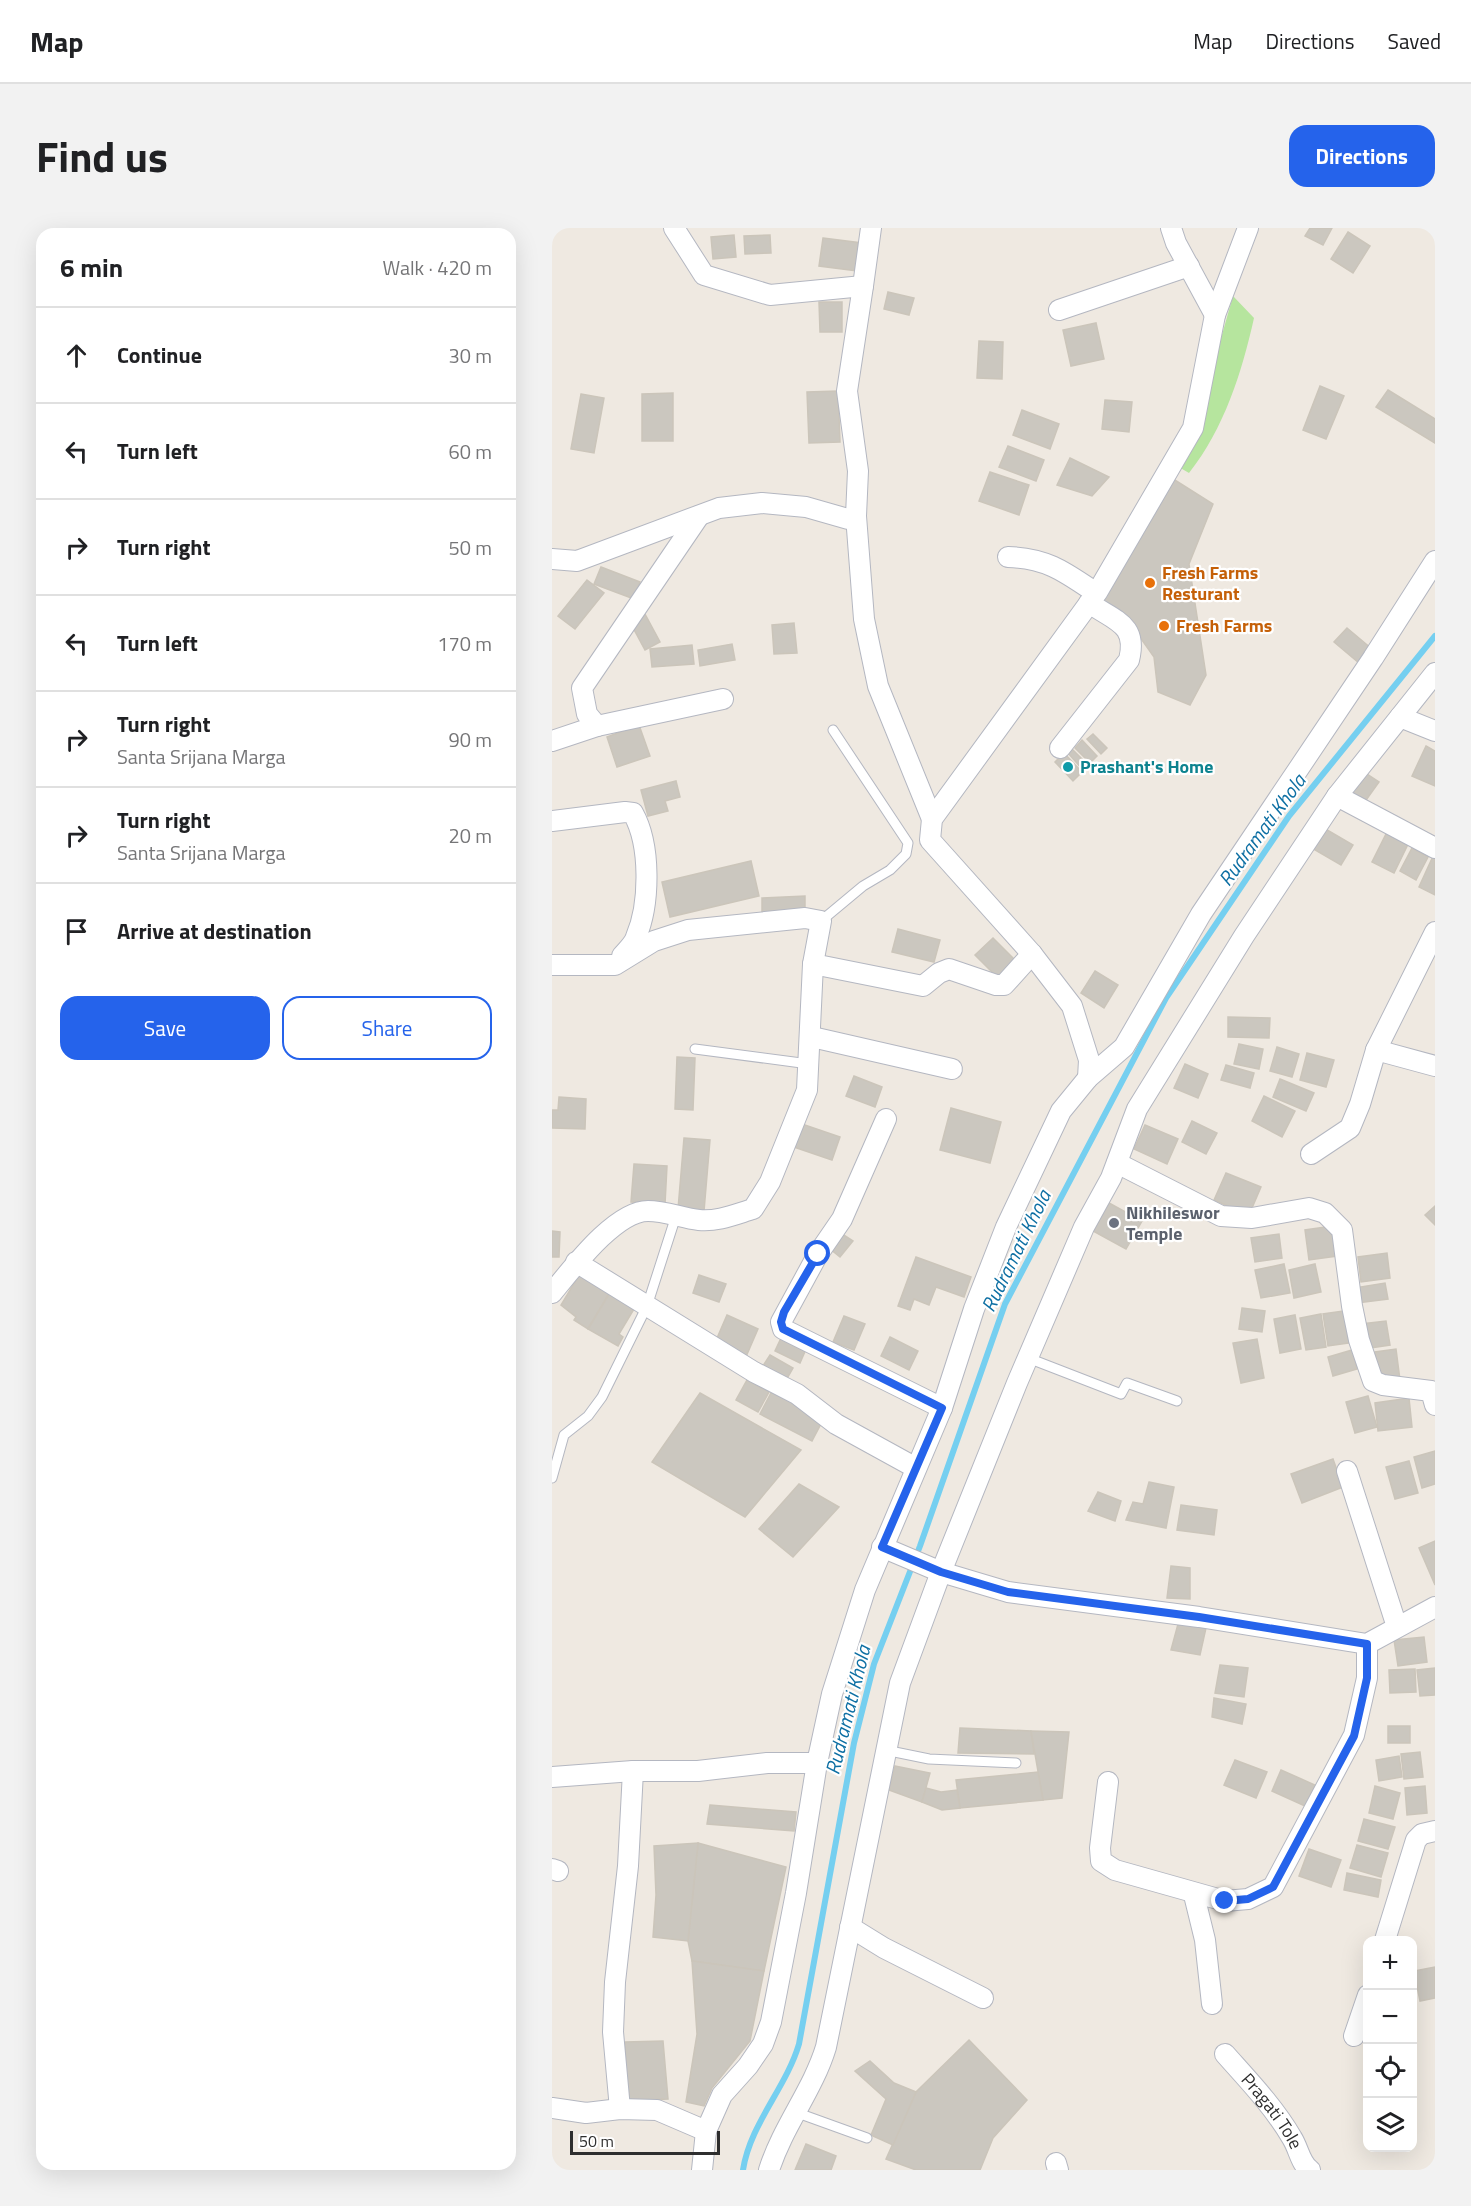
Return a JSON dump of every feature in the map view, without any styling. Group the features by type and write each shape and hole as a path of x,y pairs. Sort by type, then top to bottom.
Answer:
{"street":[{"path":"674,228 704,275 770,295 863,286"},
{"path":"871,228 848,391 858,471 856,516 864,619 878,686 932,819 930,840 1032,954 1072,1006 1089,1060 1088,1078"},
{"path":"1171,228 1215,315"},
{"path":"932,819 1092,598 1192,428 1215,315 1248,228"},
{"path":"1059,309 1189,266"},
{"path":"552,560 577,561 719,508 762,503 806,507 848,519 856,516"},
{"path":"597,726 587,714 582,688 699,516"},
{"path":"1008,556 1027,557 1052,564 1129,630 1133,643 1129,660 1060,748"},
{"path":"702,2170 706,2132 722,2095 748,2066 763,2044 771,2022 796,1893 817,1763 832,1694 890,1551 916,1468 942,1408 974,1309 1006,1227 1061,1111 1088,1078 1124,1047 1201,914 1373,658 1435,561"},
{"path":"770,2170 795,2112 819,2069 826,2047 900,1683 935,1570 1084,1227 1112,1178 1137,1109 1238,946 1337,796 1435,673"},
{"path":"552,741 597,726 723,699"},
{"path":"1400,717 1435,731"},
{"path":"1337,796 1435,848"},
{"path":"552,822 625,812 633,813 638,823 646,866 646,905 636,939 615,965"},
{"path":"552,965 615,965 654,941 688,930 805,918 821,921 813,964 812,1037 807,1090 770,1182 753,1209 726,1217 702,1220 649,1211 633,1214 621,1221 576,1262 552,1293"},
{"path":"1311,1154 1350,1128 1360,1104 1376,1050 1435,932"},
{"path":"813,964 923,986 939,973 949,969 1005,985 1032,954"},
{"path":"812,1037 952,1069"},
{"path":"1376,1050 1435,1066"},
{"path":"886,1119 842,1219 818,1254 781,1322 783,1329 942,1408"},
{"path":"1117,1163 1221,1216 1252,1218 1309,1208 1325,1213 1342,1230 1352,1306 1359,1340 1373,1381 1383,1385 1431,1391 1435,1405"},
{"path":"576,1262 754,1372 797,1394 836,1424 916,1468"},
{"path":"1347,1471 1397,1627"},
{"path":"890,1551 935,1570 1008,1592 1199,1617 1367,1644 1435,1607"},
{"path":"1108,1782 1100,1848 1101,1861 1114,1870 1194,1895 1225,1901 1248,1899 1273,1887 1354,1736 1367,1678 1367,1644"},
{"path":"552,1777 633,1771 698,1771 767,1763 817,1763"},
{"path":"620,2109 613,2032 615,1982 628,1866 633,1771"},
{"path":"1387,1936 1416,1840 1422,1834 1435,1831"},
{"path":"1194,1895 1205,1940 1212,2004"},
{"path":"850,1927 884,1948 984,1998"},
{"path":"1354,2037 1363,2010"},
{"name":"Pragati Tole","path":"1225,2054 1277,2114 1298,2149 1303,2165 1310,2170"},
{"path":"552,2108 586,2113 620,2109 657,2110 706,2132"}],"lane":[{"path":"821,921 863,886 890,870 906,855 908,843 833,730"},
{"path":"695,1049 810,1064"},
{"path":"552,1478 564,1435 588,1416 602,1397 646,1306 676,1216"},
{"path":"1028,1358 1121,1394 1127,1383 1177,1401"},
{"path":"885,1750 929,1759 1016,1763"},
{"path":"795,2112 867,2138"}],"green space":[{"path":"1233,296 1254,318 1237,379 1222,419 1189,473 1177,466 1195,445 1206,391"}],"building":[{"path":"1310,228 1332,228 1323,245 1305,236"},
{"path":"1348,232 1370,246 1353,273 1331,259"},
{"path":"734,235 736,257 713,259 711,237"},
{"path":"770,235 771,253 745,254 744,236"},
{"path":"823,238 862,243 857,271 819,266"},
{"path":"888,292 914,298 909,315 884,309"},
{"path":"819,302 842,302 842,332 820,332"},
{"path":"1096,323 1104,359 1071,366 1063,330"},
{"path":"979,341 1003,342 1002,379 977,378"},
{"path":"1320,386 1344,396 1326,439 1303,430"},
{"path":"1388,390 1435,419 1435,443 1376,407"},
{"path":"838,391 840,442 809,443 807,392"},
{"path":"673,393 673,441 642,441 642,394"},
{"path":"581,394 604,398 594,453 571,449"},
{"path":"1105,400 1132,402 1129,432 1102,429"},
{"path":"1022,410 1059,424 1050,449 1013,435"},
{"path":"1008,446 1044,460 1036,481 999,467"},
{"path":"1070,458 1109,477 1092,496 1057,485"},
{"path":"990,472 1029,485 1019,515 979,501"},
{"name":"Fresh Farms Resturant","path":"1170,477 1213,504 1189,564 1206,675 1190,705 1158,692 1154,657 1135,630 1096,602"},
{"path":"601,567 640,582 634,599 594,584"},
{"path":"587,580 604,593 575,629 558,616"},
{"path":"645,614 660,642 645,650 630,622"},
{"path":"794,623 797,653 774,654 772,625"},
{"path":"1347,628 1372,649 1359,663 1334,642"},
{"path":"732,644 735,660 700,666 698,650"},
{"path":"692,645 694,664 652,667 650,649"},
{"path":"639,725 650,756 617,767 607,737"},
{"path":"1093,734 1107,748 1101,754 1087,739"},
{"path":"1082,740 1097,756 1090,763 1075,748"},
{"path":"1426,746 1435,751 1435,786 1412,776"},
{"path":"1072,749 1089,766 1083,770 1068,753"},
{"name":"Prashant's Home","path":"1064,753 1082,772 1073,781 1055,762"},
{"path":"1361,770 1379,782 1364,803 1346,790"},
{"path":"676,781 680,797 665,801 668,811 648,816 641,790"},
{"path":"1322,827 1353,845 1341,865 1310,847"},
{"path":"1388,830 1410,840 1394,873 1372,862"},
{"path":"1412,848 1428,857 1416,880 1400,871"},
{"path":"1435,855 1435,895 1419,887"},
{"path":"751,861 759,896 670,917 662,882"},
{"path":"805,896 805,911 762,913 762,898"},
{"path":"898,929 940,940 934,962 892,952"},
{"path":"993,938 1018,963 1000,980 975,955"},
{"path":"1095,971 1118,985 1104,1008 1081,993"},
{"path":"1228,1017 1270,1018 1269,1038 1228,1037"},
{"path":"1239,1044 1263,1049 1259,1069 1234,1064"},
{"path":"1277,1047 1299,1054 1292,1077 1270,1071"},
{"path":"1307,1053 1334,1060 1326,1087 1300,1080"},
{"path":"677,1057 695,1058 693,1110 675,1109"},
{"path":"1185,1064 1208,1074 1198,1098 1174,1088"},
{"path":"1226,1065 1254,1073 1250,1088 1221,1080"},
{"path":"854,1076 882,1087 875,1107 846,1096"},
{"path":"1280,1079 1314,1093 1306,1111 1273,1097"},
{"path":"1264,1096 1295,1111 1282,1137 1252,1121"},
{"path":"559,1097 586,1099 585,1129 552,1128 552,1110 558,1110"},
{"path":"951,1108 1001,1122 990,1163 940,1150"},
{"path":"1192,1121 1217,1133 1206,1154 1182,1142"},
{"path":"796,1122 840,1137 832,1160 788,1145"},
{"path":"1145,1125 1178,1139 1167,1164 1134,1149"},
{"path":"684,1138 710,1140 704,1211 678,1209"},
{"path":"634,1164 667,1166 665,1204 631,1202"},
{"path":"1226,1173 1261,1187 1249,1215 1214,1200"},
{"path":"1109,1203 1142,1221 1126,1249 1093,1231"},
{"path":"1435,1206 1435,1225 1425,1215"},
{"path":"1332,1226 1337,1256 1309,1260 1305,1230"},
{"path":"552,1231 560,1232 559,1257 552,1257"},
{"path":"839,1232 853,1241 840,1257 829,1248"},
{"path":"1279,1234 1282,1258 1255,1262 1251,1238"},
{"path":"1387,1253 1390,1278 1361,1282 1358,1257"},
{"path":"916,1257 971,1277 964,1297 936,1287 929,1305 914,1299 910,1310 898,1306"},
{"path":"1284,1264 1290,1293 1261,1298 1255,1270"},
{"path":"1315,1264 1321,1292 1294,1298 1289,1270"},
{"path":"579,1275 609,1294 588,1329 574,1320 576,1317 561,1305"},
{"path":"699,1275 726,1284 719,1302 693,1293"},
{"path":"1385,1283 1388,1299 1357,1303 1354,1288"},
{"path":"609,1294 634,1309 619,1334 623,1337 618,1346 588,1329"},
{"path":"1242,1308 1265,1311 1262,1332 1239,1329"},
{"path":"1350,1310 1355,1342 1328,1346 1323,1314"},
{"path":"1321,1314 1326,1347 1306,1350 1300,1318"},
{"path":"727,1315 758,1329 745,1359 714,1345"},
{"path":"1295,1315 1301,1349 1280,1353 1274,1319"},
{"path":"844,1316 865,1324 854,1350 833,1342"},
{"path":"1386,1321 1390,1345 1364,1349 1361,1324"},
{"path":"782,1336 807,1347 800,1363 775,1351"},
{"path":"890,1337 918,1351 909,1370 881,1356"},
{"path":"1257,1339 1264,1378 1241,1383 1233,1343"},
{"path":"1396,1349 1400,1380 1378,1383 1375,1352"},
{"path":"1352,1350 1357,1369 1333,1376 1328,1357"},
{"path":"770,1355 793,1368 785,1382 761,1369"},
{"path":"747,1380 769,1392 758,1412 736,1400"},
{"path":"772,1391 824,1418 812,1441 760,1414"},
{"path":"700,1393 801,1450 745,1517 652,1462"},
{"path":"1368,1396 1377,1427 1355,1433 1346,1402"},
{"path":"1409,1398 1412,1427 1378,1431 1375,1403"},
{"path":"1435,1451 1435,1484 1422,1488 1414,1457"},
{"path":"1333,1459 1343,1487 1302,1503 1291,1474"},
{"path":"1409,1461 1418,1493 1395,1499 1386,1467"},
{"path":"1149,1482 1174,1487 1166,1528 1126,1520 1133,1502 1143,1504"},
{"path":"799,1484 839,1507 793,1557 759,1529"},
{"path":"1098,1492 1121,1501 1115,1521 1088,1511"},
{"path":"1181,1505 1217,1510 1214,1535 1177,1530"},
{"path":"1435,1541 1435,1585 1419,1548"},
{"path":"1171,1566 1190,1568 1190,1599 1167,1598"},
{"path":"1178,1624 1206,1628 1200,1655 1171,1650"},
{"path":"1424,1637 1427,1662 1398,1666 1394,1640"},
{"path":"1220,1665 1248,1668 1244,1697 1215,1693"},
{"path":"1435,1668 1435,1695 1420,1696 1417,1670"},
{"path":"1415,1669 1416,1692 1390,1693 1389,1670"},
{"path":"1214,1698 1246,1704 1242,1724 1212,1717"},
{"path":"1388,1726 1410,1726 1410,1743 1388,1743"},
{"path":"960,1728 1031,1731 1034,1754 958,1753"},
{"path":"1031,1731 1069,1732 1062,1798 1043,1800"},
{"path":"1420,1752 1423,1777 1404,1779 1401,1754"},
{"path":"1399,1756 1402,1777 1379,1781 1376,1760"},
{"path":"1235,1760 1267,1772 1256,1798 1224,1785"},
{"path":"895,1766 930,1773 922,1802 889,1790"},
{"path":"1281,1770 1315,1785 1305,1806 1272,1791"},
{"path":"1038,1772 1043,1800 960,1808 956,1780"},
{"path":"1375,1786 1400,1793 1393,1819 1369,1813"},
{"path":"1425,1786 1427,1813 1407,1815 1405,1788"},
{"path":"926,1788 941,1792 957,1790 960,1808 942,1810 922,1802"},
{"path":"710,1805 796,1812 794,1831 707,1824"},
{"path":"1364,1819 1395,1827 1388,1849 1358,1841"},
{"path":"698,1843 786,1867 764,1971 692,1961 688,1941"},
{"path":"698,1843 688,1941 653,1937 656,1895 654,1846"},
{"path":"1357,1845 1388,1853 1381,1877 1350,1868"},
{"path":"1309,1849 1341,1860 1331,1887 1299,1876"},
{"path":"1347,1873 1381,1880 1378,1897 1344,1890"},
{"path":"692,1961 764,1971 750,2041 712,2088 704,2106 686,2102 697,2034"},
{"path":"1435,1967 1435,1998 1420,2001 1417,1970"},
{"path":"969,2040 1027,2100 993,2138 980,2170 916,2170 886,2159 916,2092"},
{"path":"663,2041 668,2099 627,2101 625,2042"},
{"path":"870,2061 894,2083 916,2092 893,2145 871,2135 886,2099 855,2071"},
{"path":"806,2144 836,2156 831,2170 795,2170"}],"waterway":[{"name":"Rudramati Khola","path":"743,2170 753,2137 786,2076 799,2044 854,1743 874,1664 920,1546 1005,1304 1166,998 1289,816 1435,636"}],"place":[{"name":"Fresh Farms Resturant","path":"1150,583"},
{"name":"Fresh Farms","path":"1164,626"},
{"name":"Prashant's Home","path":"1068,767"},
{"name":"Nikhileswor Temple","path":"1114,1223"}],"route":[{"path":"818,1254 784,1312 781,1322 783,1329 942,1408 882,1547 941,1572 1008,1592 1199,1617 1367,1644 1367,1678 1354,1736 1273,1887 1248,1899 1225,1901"}]}
